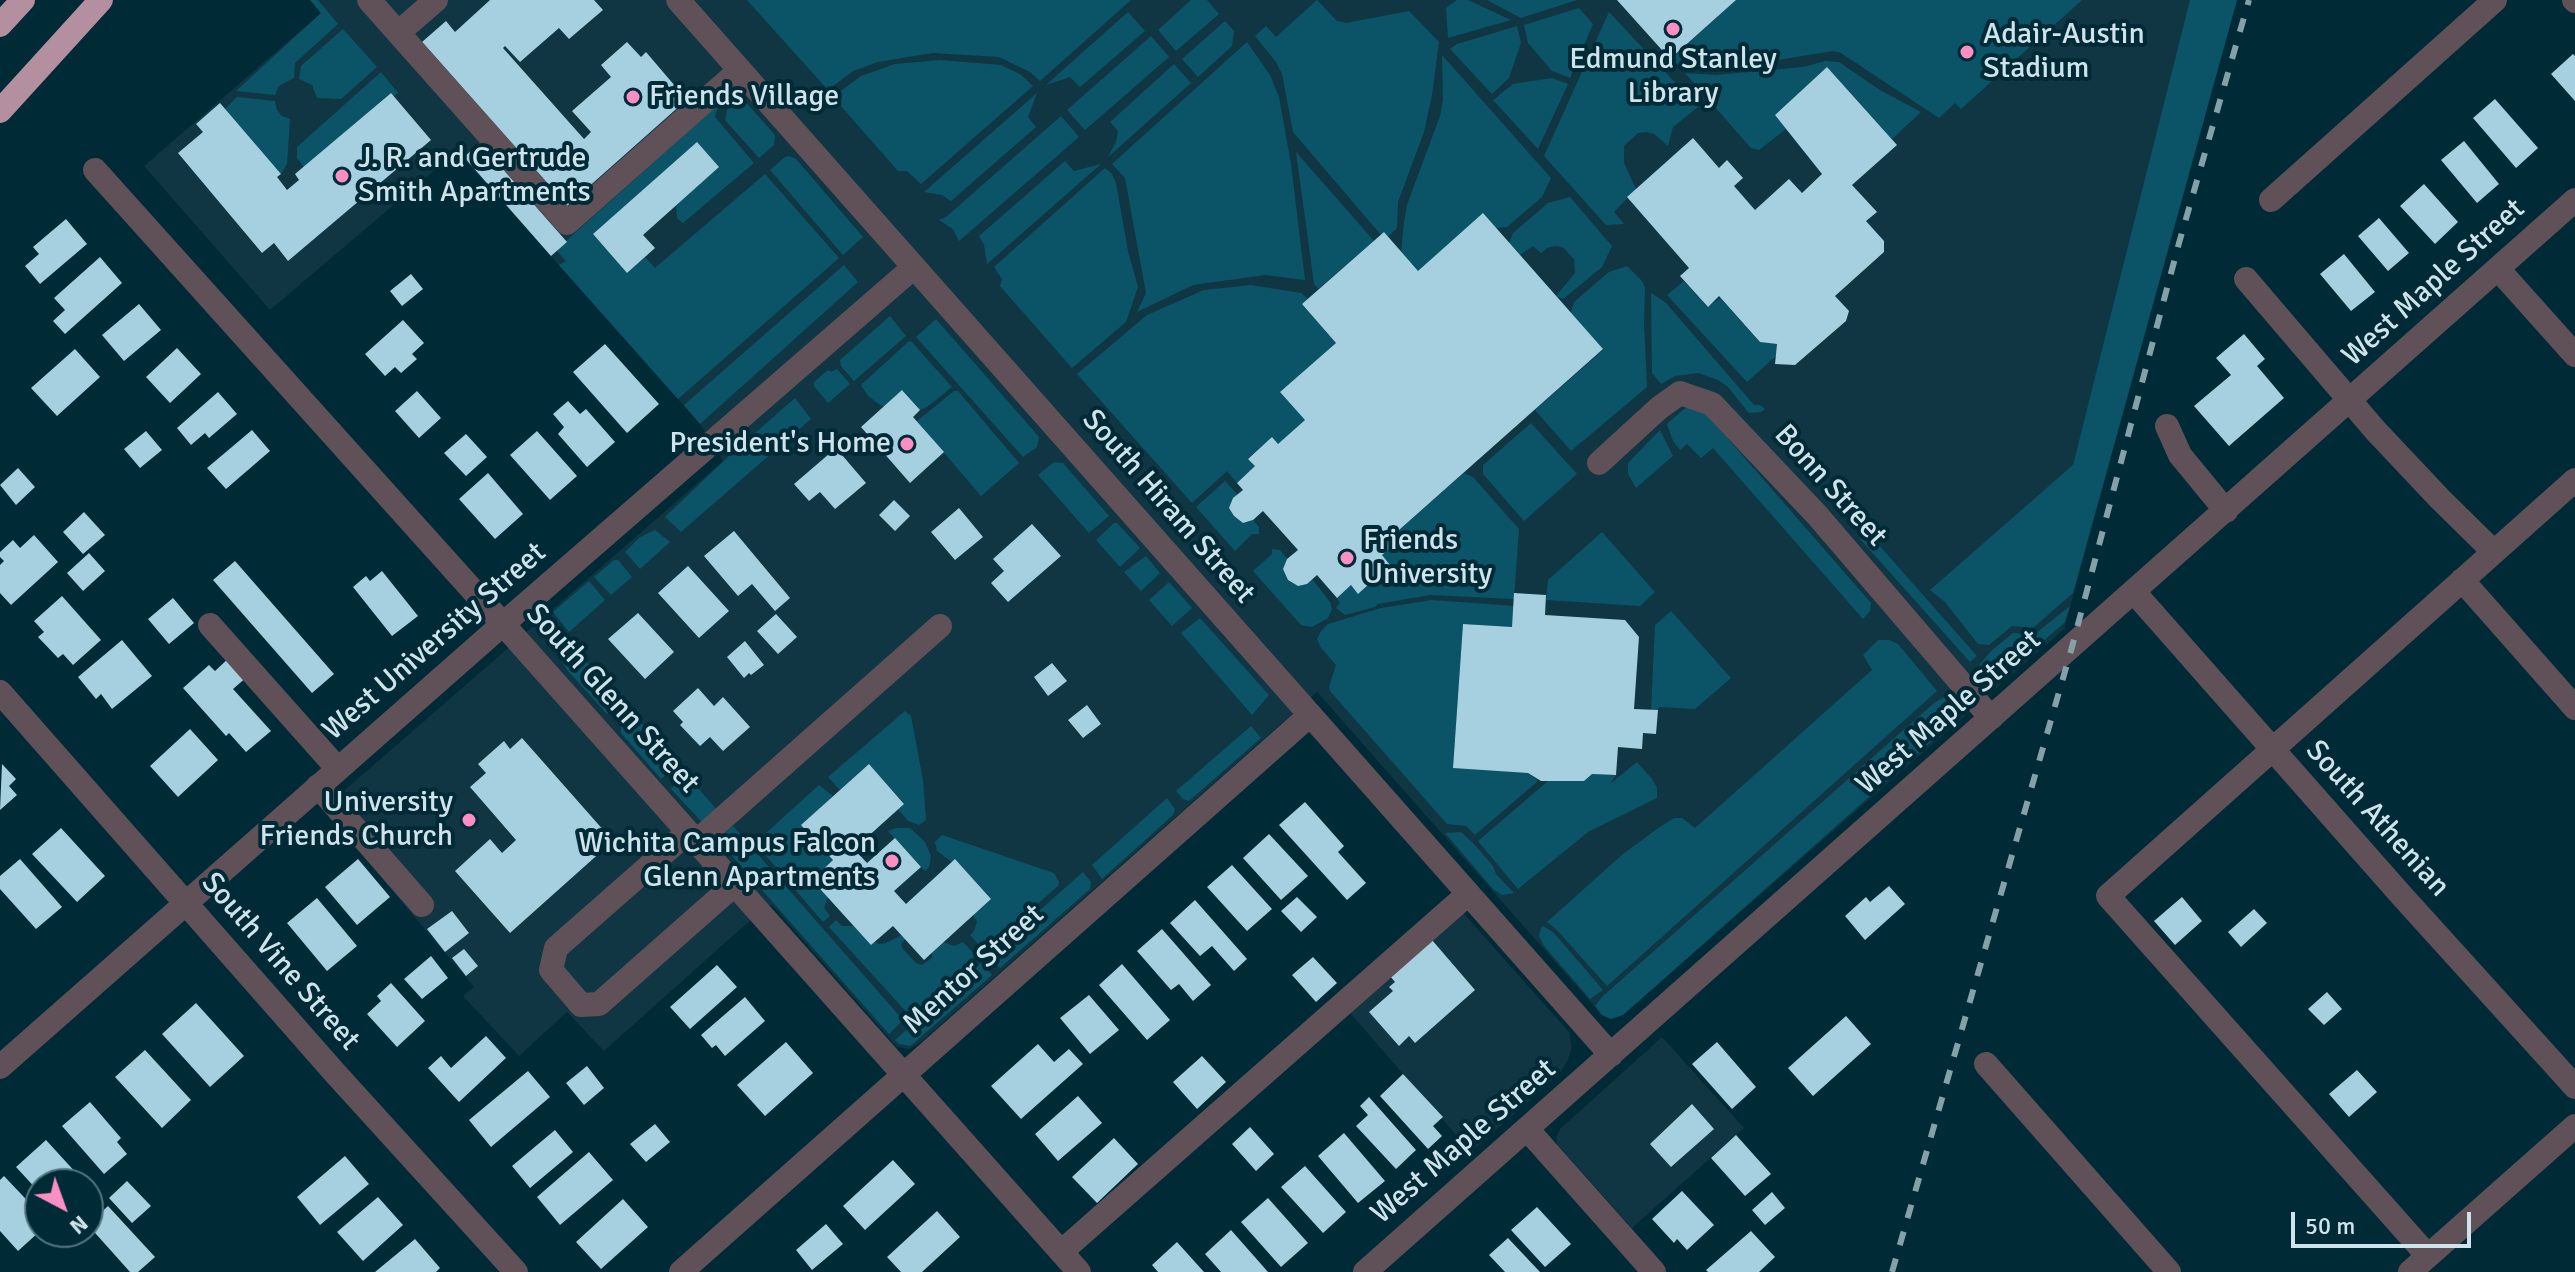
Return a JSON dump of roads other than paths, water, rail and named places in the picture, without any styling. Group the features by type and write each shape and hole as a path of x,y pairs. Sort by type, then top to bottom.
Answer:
{"highway":[{"path":"0,25 23,0"},
{"path":"0,111 101,0"}],"street":[{"path":"369,0 567,223 740,70"},
{"path":"398,33 436,0"},
{"name":"South Hiram Street","path":"678,0 1611,1055"},
{"path":"2271,200 2495,0"},
{"name":"South Glenn Street","path":"95,170 1079,1272"},
{"name":"West Maple Street","path":"1365,1272 2575,200"},
{"name":"West University Street","path":"0,1067 914,267"},
{"path":"2498,269 2575,355"},
{"path":"2246,279 2327,371 2349,401 2494,552"},
{"name":"Bonn Street","path":"1599,463 1680,393 1712,404 1817,515 1991,718"},
{"path":"2167,426 2180,455 2226,511"},
{"path":"2575,480 2108,896 2419,1264 2575,1126"},
{"path":"2462,580 2575,708"},
{"name":"South Athenian","path":"2134,592 2575,1087"},
{"path":"210,625 338,769"},
{"path":"734,885 599,1004 581,1005 551,970 556,948 940,626"},
{"name":"South Vine Street","path":"0,692 335,1073 516,1272"},
{"name":"Mentor Street","path":"681,1272 1310,715"},
{"path":"318,786 422,905"},
{"path":"1061,1252 1468,894"},
{"path":"1986,1064 2169,1272"},
{"path":"1527,1129 1654,1272"}],"railway":[{"path":"1892,1272 2072,647 2179,243 2249,0"}],"place":[{"name":"Edmund Stanley Library","path":"1673,29"},
{"name":"Adair-Austin Stadium","path":"1967,52"},
{"name":"Friends Village","path":"633,97"},
{"name":"J. R. and Gertrude Smith Apartments","path":"342,176"},
{"name":"President's Home","path":"907,444"},
{"name":"Friends University","path":"1347,558"},
{"name":"University Friends Church","path":"469,820"},
{"name":"Wichita Campus Falcon Glenn Apartments","path":"892,861"}]}
